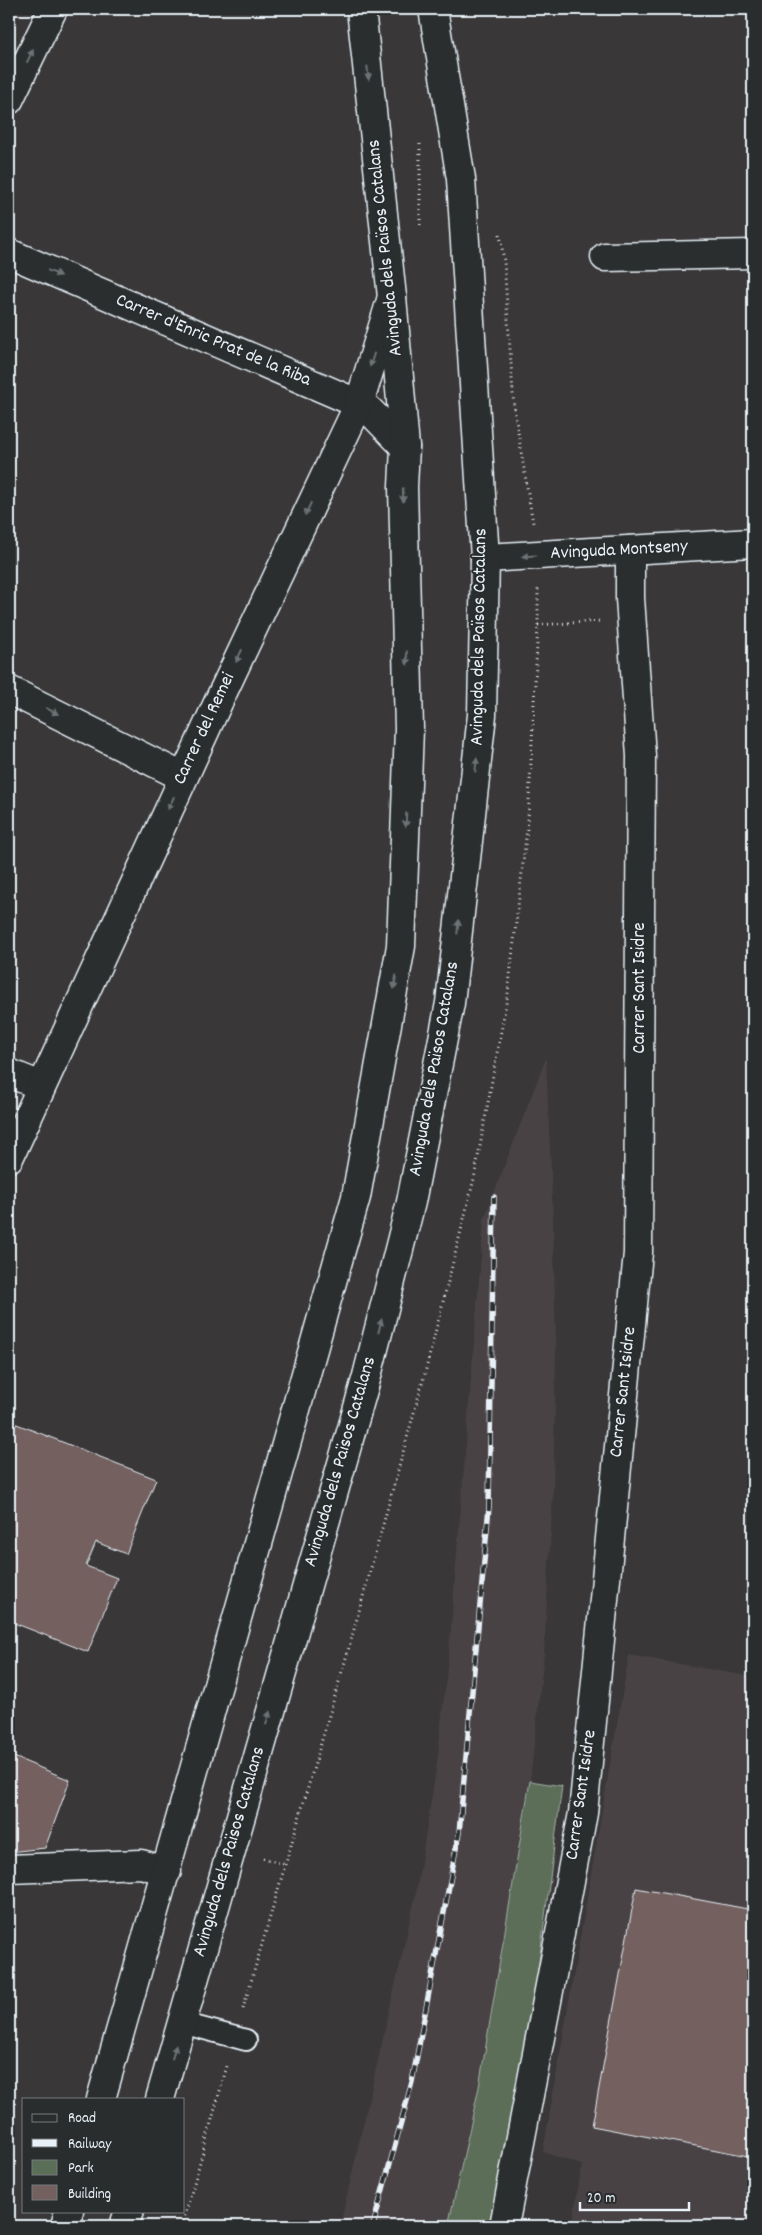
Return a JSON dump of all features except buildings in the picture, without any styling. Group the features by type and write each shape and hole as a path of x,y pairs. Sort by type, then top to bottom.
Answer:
{"street":[{"path":"9,100 53,9"},
{"name":"Avinguda dels Països Catalans","path":"102,2098 356,1197 401,946 409,730 403,487 404,446 392,297 361,9"},
{"name":"Avinguda dels Països Catalans","path":"160,2098 367,1376 411,1202 451,994 482,714 485,558 461,179 433,9"},
{"name":"Carrer d'Enric Prat de la Riba","path":"9,253 359,404 369,410 404,446"},
{"path":"605,257 753,254"},
{"name":"Carrer del Remei","path":"9,1158 183,777 326,470 359,404 392,297"},
{"name":"Avinguda Montseny","path":"485,558 753,543"},
{"name":"Carrer Sant Isidre","path":"504,2226 583,1813 638,1253 641,756 632,619 630,550"},
{"path":"9,690 183,777"},
{"path":"9,1073 41,1086"},
{"path":"9,1869 141,1864 167,1871"},
{"path":"65,2226 69,2212"},
{"path":"124,2226 129,2212"}],"lane":[{"path":"182,2023 246,2040"}],"path":[{"path":"538,625 632,619"}],"shaded area":[{"path":"546,1058 556,1348 553,1493 544,1653 530,1781 479,2087 448,2226 340,2226 416,1894 437,1764 450,1640 484,1219"},
{"path":"629,1655 753,1677 753,2226 572,2226 582,2165 543,2152"}],"green space":[{"path":"530,1781 562,1786 537,1978 490,2226 448,2226 479,2087"}],"railway":[{"path":"373,2226 412,2082 459,1833 489,1507 494,1197"}]}
